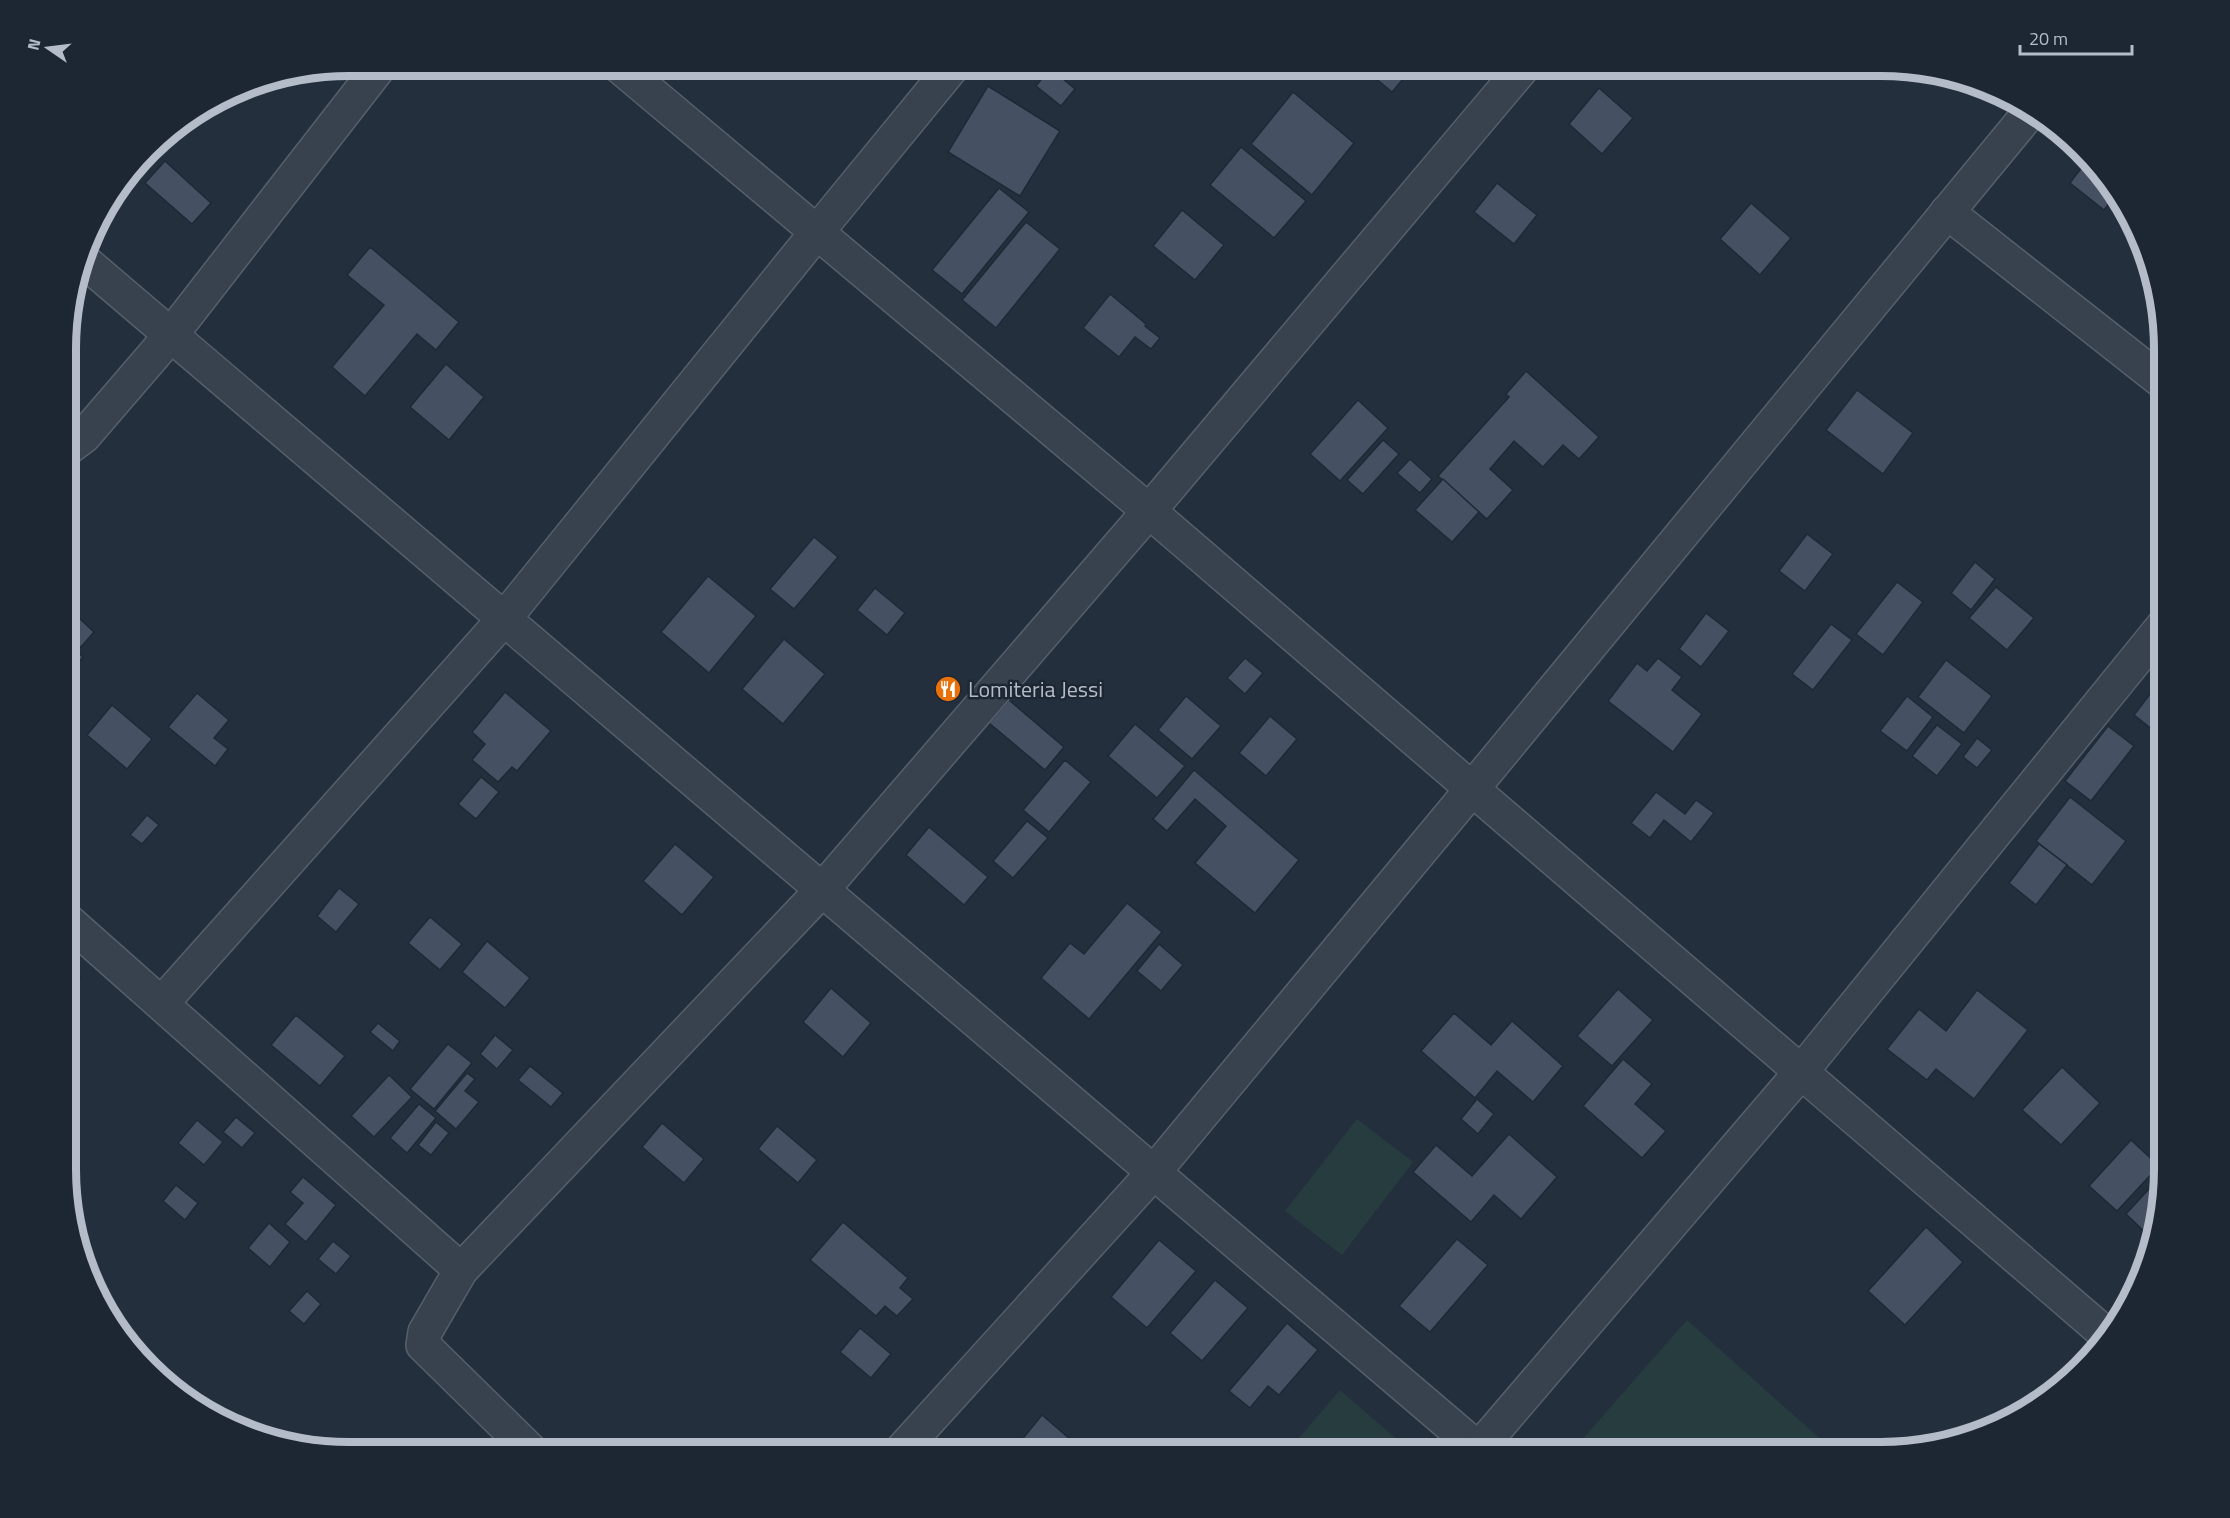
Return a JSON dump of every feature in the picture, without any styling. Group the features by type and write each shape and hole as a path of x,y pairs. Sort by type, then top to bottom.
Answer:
{"street":[{"path":"76,442 84,436 171,335 372,76"},
{"path":"632,76 1149,511 2101,1330"},
{"path":"162,1003 504,619 945,76"},
{"path":"521,1442 423,1345 425,1332 460,1270 822,890 1149,511 1516,76"},
{"path":"909,1442 1154,1172 2025,118"},
{"path":"1947,212 2154,375"},
{"path":"90,266 1469,1442"},
{"path":"1487,1442 1801,1072 2154,637"},
{"path":"76,928 460,1270"}],"green space":[{"path":"1357,1119 1413,1162 1342,1255 1285,1211"},
{"path":"1687,1320 1824,1442 1580,1442"},
{"path":"1340,1390 1400,1442 1296,1442"}],"building":[{"path":"1044,76 1060,76 1075,89 1061,106 1036,86"},
{"path":"1373,76 1406,76 1392,92"},
{"path":"988,86 1060,131 1020,196 948,152"},
{"path":"1599,88 1633,118 1602,154 1569,124"},
{"path":"1293,92 1354,143 1312,195 1251,144"},
{"path":"1241,147 1306,201 1274,238 1210,185"},
{"path":"165,161 211,203 192,224 145,183"},
{"path":"2083,166 2110,202 2104,210 2070,183"},
{"path":"1497,183 1537,215 1514,244 1474,212"},
{"path":"999,188 1029,212 962,294 932,270"},
{"path":"1751,203 1791,238 1760,275 1720,239"},
{"path":"1182,210 1224,245 1195,280 1153,246"},
{"path":"1026,222 1060,249 996,328 962,300"},
{"path":"370,247 459,322 436,350 417,334 365,396 332,367 384,305 347,275"},
{"path":"1110,294 1160,338 1151,349 1135,337 1119,357 1083,328"},
{"path":"446,364 484,397 449,440 410,407"},
{"path":"1526,371 1599,437 1579,459 1563,445 1543,467 1514,441 1490,469 1513,490 1487,519 1438,476 1509,397 1506,394"},
{"path":"1857,390 1913,433 1883,474 1826,430"},
{"path":"1358,400 1388,428 1340,481 1310,454"},
{"path":"1383,440 1399,454 1363,494 1347,480"},
{"path":"1410,459 1432,479 1420,493 1397,473"},
{"path":"1443,479 1479,512 1452,542 1415,510"},
{"path":"1807,534 1833,554 1805,591 1779,571"},
{"path":"814,537 838,557 794,609 770,589"},
{"path":"1975,562 1995,579 1971,610 1951,593"},
{"path":"708,576 756,616 709,673 661,632"},
{"path":"1897,582 1923,602 1883,655 1856,634"},
{"path":"1996,587 2034,618 2007,650 1969,618"},
{"path":"875,588 905,613 887,635 857,610"},
{"path":"1706,613 1729,631 1701,667 1679,649"},
{"path":"80,619 94,632 81,647 76,643 76,623"},
{"path":"1831,624 1852,640 1813,690 1792,674"},
{"path":"784,639 825,674 783,724 742,689"},
{"path":"76,651 83,657 76,665"},
{"path":"1245,658 1263,673 1245,694 1227,678"},
{"path":"1658,658 1682,677 1672,690 1702,714 1673,752 1608,701 1637,663 1647,671"},
{"path":"1946,660 1992,696 1964,733 1918,697"},
{"path":"2154,689 2154,731 2134,715"},
{"path":"505,692 551,731 517,771 512,767 498,782 472,760 485,744 472,732"},
{"path":"197,693 229,720 214,738 228,749 215,766 168,727"},
{"path":"1186,696 1221,726 1192,759 1158,730"},
{"path":"1907,696 1933,717 1907,751 1880,731"},
{"path":"1009,700 1064,747 1045,770 989,723"},
{"path":"112,705 152,739 127,769 87,735"},
{"path":"1270,716 1297,739 1266,776 1239,753"},
{"path":"1135,724 1185,766 1157,798 1108,756"},
{"path":"1937,725 1962,744 1937,776 1912,756"},
{"path":"2108,726 2134,746 2091,801 2065,781"},
{"path":"1977,738 1992,750 1977,768 1963,757"},
{"path":"1065,760 1091,782 1049,832 1023,810"},
{"path":"1194,770 1299,860 1255,913 1195,863 1226,826 1195,799 1167,831 1153,819"},
{"path":"481,777 499,792 476,819 458,804"},
{"path":"1656,792 1685,814 1696,800 1714,813 1691,842 1664,820 1650,838 1631,823"},
{"path":"2070,797 2126,841 2092,885 2036,841"},
{"path":"147,815 159,825 142,844 130,835"},
{"path":"1027,821 1048,838 1013,878 993,861"},
{"path":"929,827 988,877 964,905 906,855"},
{"path":"675,844 714,877 682,915 643,881"},
{"path":"2039,844 2067,865 2036,905 2009,883"},
{"path":"339,888 359,904 336,932 317,916"},
{"path":"1127,903 1162,932 1089,1019 1041,978 1070,943 1084,954"},
{"path":"430,917 462,944 440,970 408,943"},
{"path":"487,941 530,978 505,1008 462,972"},
{"path":"1159,944 1183,965 1161,991 1137,971"},
{"path":"76,973 81,977 76,983"},
{"path":"831,988 871,1023 843,1057 803,1022"},
{"path":"1618,989 1653,1020 1612,1066 1577,1036"},
{"path":"1977,990 2028,1030 1974,1099 1936,1069 1927,1080 1887,1049 1919,1009 1946,1031"},
{"path":"1454,1013 1491,1045 1512,1021 1563,1066 1533,1102 1497,1071 1475,1098 1421,1051"},
{"path":"296,1015 345,1056 320,1086 271,1045"},
{"path":"378,1023 400,1041 393,1051 370,1032"},
{"path":"495,1035 513,1050 497,1069 480,1054"},
{"path":"448,1044 472,1063 434,1109 410,1089"},
{"path":"1623,1059 1652,1084 1635,1104 1666,1131 1642,1158 1583,1106"},
{"path":"530,1066 563,1093 551,1107 518,1080"},
{"path":"2062,1067 2100,1103 2061,1145 2022,1110"},
{"path":"467,1073 475,1079 465,1091 479,1102 456,1129 435,1111"},
{"path":"389,1075 412,1097 374,1137 351,1116"},
{"path":"1477,1099 1494,1114 1478,1134 1461,1119"},
{"path":"419,1104 436,1118 407,1153 390,1138"},
{"path":"236,1117 255,1133 242,1148 223,1132"},
{"path":"197,1120 223,1142 204,1165 178,1143"},
{"path":"436,1122 449,1133 431,1155 418,1145"},
{"path":"662,1123 704,1159 684,1183 642,1147"},
{"path":"777,1126 817,1160 798,1183 758,1149"},
{"path":"1509,1134 1557,1177 1521,1219 1494,1195 1471,1222 1413,1172 1436,1145 1472,1176"},
{"path":"2131,1140 2154,1161 2154,1172 2117,1211 2089,1186"},
{"path":"303,1177 336,1205 306,1242 285,1224 303,1203 290,1192"},
{"path":"2153,1184 2146,1233 2126,1214"},
{"path":"176,1185 198,1203 185,1220 163,1201"},
{"path":"843,1222 908,1278 900,1288 913,1299 897,1316 885,1306 876,1316 810,1260"},
{"path":"269,1223 290,1242 270,1267 248,1248"},
{"path":"1926,1227 1963,1262 1905,1325 1868,1291"},
{"path":"1457,1239 1488,1265 1430,1332 1399,1306"},
{"path":"1159,1240 1196,1271 1147,1328 1111,1297"},
{"path":"333,1241 351,1256 336,1274 318,1259"},
{"path":"1215,1280 1248,1308 1202,1361 1170,1333"},
{"path":"307,1291 321,1304 304,1324 289,1311"},
{"path":"1287,1323 1318,1350 1279,1395 1268,1386 1250,1408 1229,1391"},
{"path":"860,1328 891,1354 871,1378 840,1352"},
{"path":"1042,1415 1073,1442 1020,1442"}],"place":[{"name":"Lomiteria Jessi","path":"948,689"}]}
